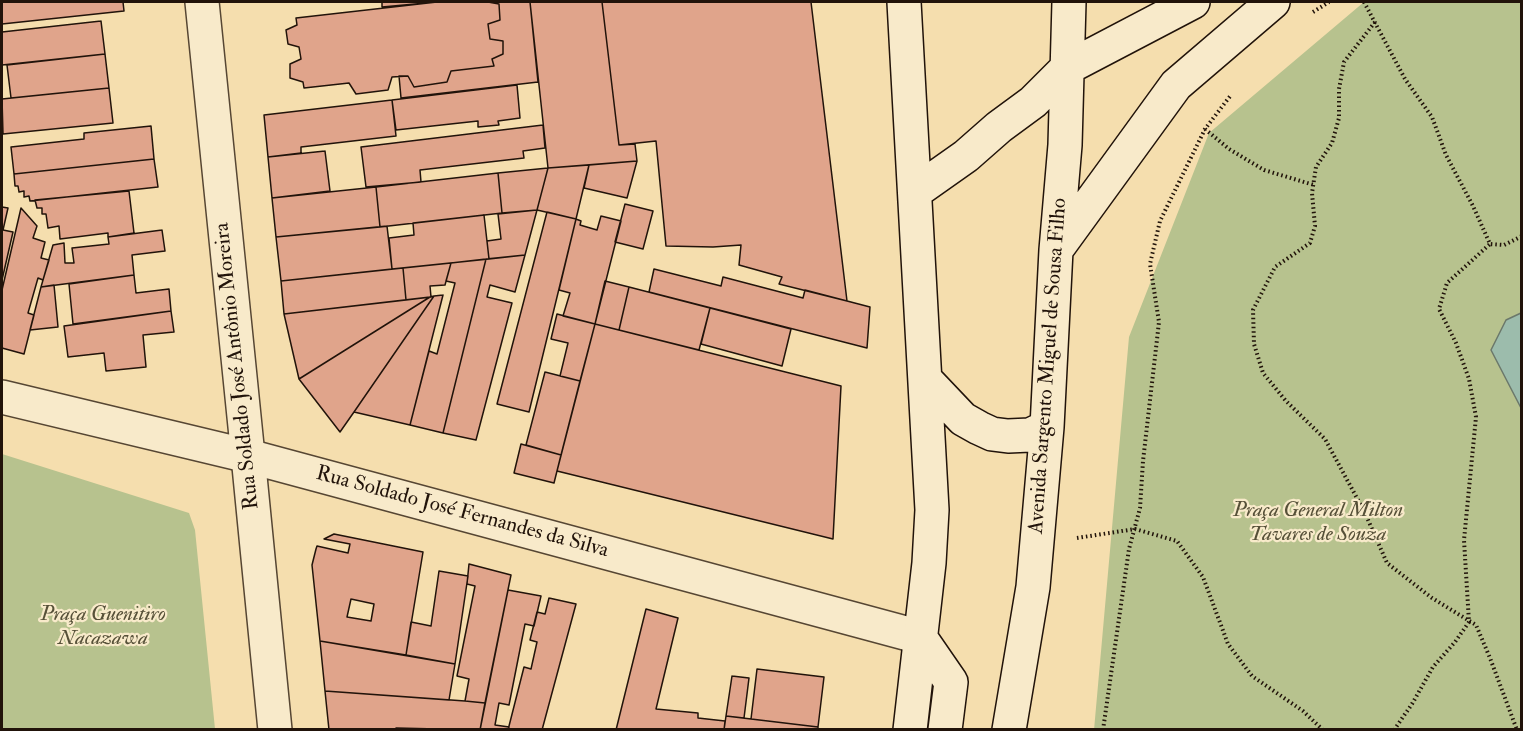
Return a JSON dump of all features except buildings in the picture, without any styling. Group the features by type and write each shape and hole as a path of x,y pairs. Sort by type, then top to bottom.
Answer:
{"main road":[{"name":"Rua Soldado José Antônio Moreira","path":"202,2 275,729"},
{"path":"904,2 932,510 929,563 910,729"},
{"name":"Avenida Sargento Miguel de Sousa Filho","path":"1009,729 1033,587 1047,427 1056,250 1065,145 1069,2"},
{"path":"915,192 966,156 1033,102 1067,68 1193,2"},
{"path":"1056,250 1176,85 1273,2"},
{"path":"925,379 963,419 992,434 1030,435 1047,427"},
{"name":"Rua Soldado José Fernandes da Silva","path":"2,398 248,456 920,637"},
{"path":"920,637 951,682 945,729"}],"path":[{"path":"1310,14 1329,2"},
{"path":"1364,2 1405,79 1432,117 1446,155 1490,244"},
{"path":"1375,22 1344,62 1339,89 1340,118 1332,143 1316,168 1312,193 1315,226 1310,243 1275,267 1253,310 1254,344 1263,373 1286,401 1326,439 1365,513 1387,563 1432,598 1476,626 1517,729"},
{"path":"1103,729 1129,549 1140,508 1143,460 1160,322 1150,264 1160,222 1205,129 1231,95"},
{"path":"1205,129 1229,149 1264,170 1314,185"},
{"path":"1394,729 1412,704 1432,667 1455,642 1469,622 1464,540 1476,417 1469,379 1456,344 1439,309 1447,283 1490,244 1504,245 1521,236"},
{"path":"1071,539 1135,529 1177,541 1203,577 1228,644 1252,676 1302,711 1323,729"}],"green space":[{"name":"Praça General Milton Tavares de Souza","path":"1364,2 1521,2 1521,729 1094,730 1129,337 1209,133"},
{"name":"Praça Guenitiro Nacazawa","path":"2,454 189,513 195,530 215,729 2,729"}],"shaded area":[{"path":"1521,313 1521,408 1491,350 1506,320"}]}
